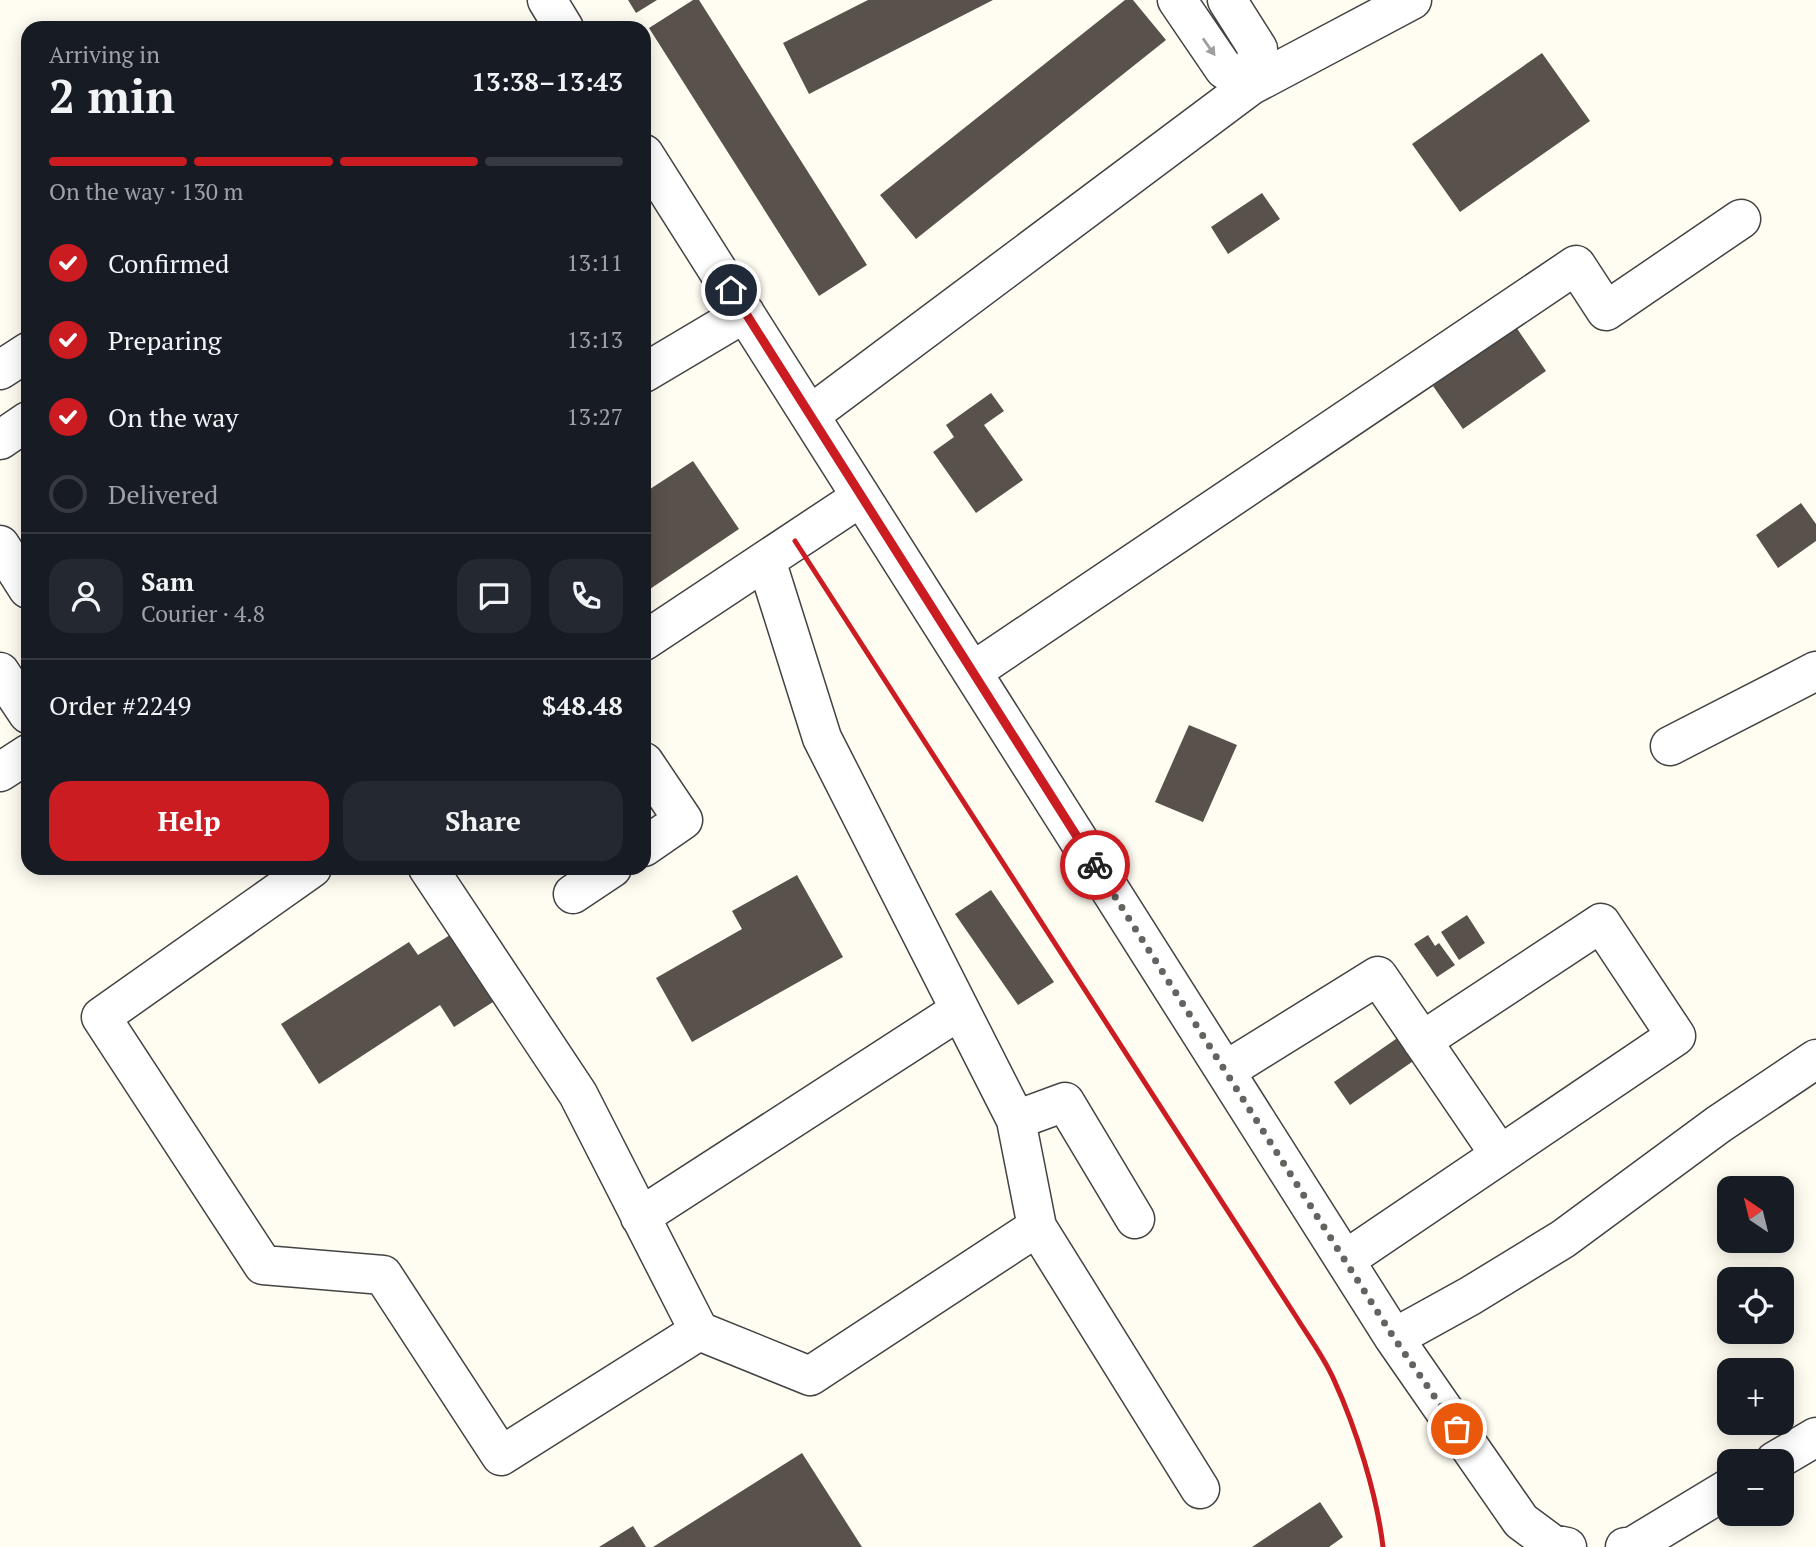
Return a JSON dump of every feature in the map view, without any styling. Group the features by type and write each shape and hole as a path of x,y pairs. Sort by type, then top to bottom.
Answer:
{"street":[{"path":"547,0 560,21"},
{"path":"1177,0 1224,69 1250,86"},
{"path":"1227,0 1258,48 1250,86"},
{"path":"810,415 1250,86 1412,0"},
{"path":"651,165 1394,1338 1521,1521 1552,1544 1567,1547"},
{"path":"972,672 1576,265 1606,311 1741,219"},
{"path":"651,369 745,313"},
{"path":"0,370 21,356"},
{"path":"0,440 21,426"},
{"path":"651,636 861,497"},
{"path":"0,545 21,578"},
{"path":"766,560 822,738 1016,1120 1037,1227 1200,1489"},
{"path":"1671,746 1816,671"},
{"path":"0,672 21,704"},
{"path":"0,772 21,758"},
{"path":"651,772 683,820 651,842"},
{"path":"302,875 101,1017 262,1265 383,1275 500,1456 699,1331"},
{"path":"433,875 578,1094 699,1331 810,1376 1037,1227"},
{"path":"573,894 602,875"},
{"path":"1345,1260 1676,1036 1601,923 1422,1041"},
{"path":"1225,1071 1378,976 1500,1155"},
{"path":"640,1217 960,1010"},
{"path":"1394,1338 1470,1296 1563,1239 1719,1124 1816,1059"},
{"path":"1016,1120 1065,1102 1135,1219"},
{"path":"1794,1450 1816,1437"},
{"path":"1625,1547 1633,1546 1717,1496"}],"building":[{"path":"628,0 657,0 636,13"},
{"path":"693,0 699,0 867,265 819,296 651,31 651,27"},
{"path":"868,0 993,0 809,94 783,43"},
{"path":"1125,0 1133,0 1166,40 916,239 880,195"},
{"path":"1542,53 1590,121 1460,212 1412,144"},
{"path":"1262,193 1280,219 1228,254 1211,227"},
{"path":"1516,327 1546,371 1463,429 1433,386"},
{"path":"991,393 1004,411 984,425 1023,480 976,513 933,452 954,437 946,425"},
{"path":"693,461 739,529 651,588 651,488"},
{"path":"1801,503 1816,524 1816,541 1778,568 1756,535"},
{"path":"1189,725 1237,745 1203,822 1155,802"},
{"path":"797,875 843,957 692,1042 656,978 742,929 732,911"},
{"path":"991,890 1054,982 1018,1005 955,914"},
{"path":"1467,915 1485,943 1459,960 1441,932"},
{"path":"450,935 493,1002 454,1027 440,1005 319,1084 281,1024 409,942 418,955"},
{"path":"1428,935 1435,946 1439,943 1455,965 1437,977 1414,944"},
{"path":"1406,1032 1422,1055 1350,1105 1334,1082"},
{"path":"802,1453 862,1547 653,1547"},
{"path":"1320,1502 1343,1537 1329,1547 1252,1547"},
{"path":"633,1526 646,1547 599,1547"}],"railway":[{"path":"795,541 1326,1363 1358,1440 1376,1506 1383,1547"}],"way so far":[{"path":"1095,865 1394,1338 1457,1429"}],"route":[{"path":"731,290 1095,865"}]}
